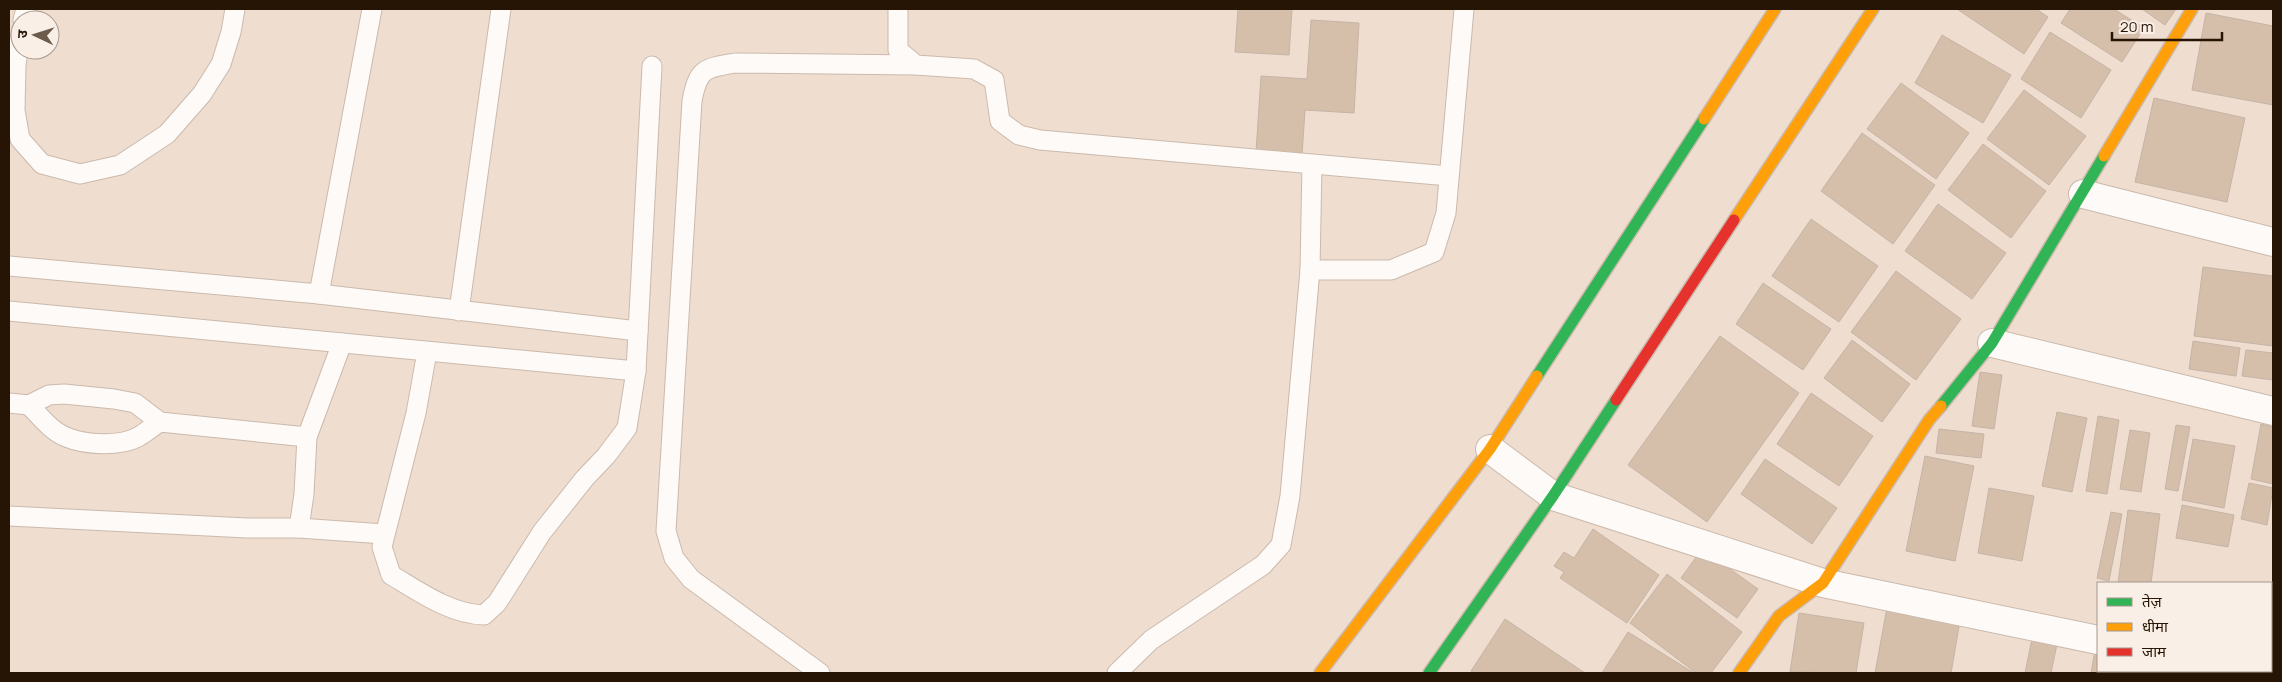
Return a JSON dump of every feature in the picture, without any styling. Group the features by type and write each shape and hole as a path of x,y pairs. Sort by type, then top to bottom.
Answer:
{"street":[{"path":"1320,673 1490,449 1775,9"},
{"path":"1430,673 1553,496 1873,9"},
{"path":"1738,673 1779,616 1823,583 1929,420 1992,343 2083,194 2192,9"},
{"path":"2083,194 2273,242"},
{"path":"1992,343 2273,411"},
{"path":"1490,449 1553,496 1823,583 2097,640"}],"lane":[{"path":"17,60 15,110 20,139 42,164 80,174 120,165 167,134 202,94 222,64 235,9"},
{"path":"319,294 372,9"},
{"path":"459,311 501,9"},
{"path":"898,9 898,50 916,65"},
{"path":"1310,270 1391,270 1434,252 1446,213 1464,9"},
{"path":"820,673 691,579 674,558 666,531 694,92 695,82 709,67 736,63 916,65 974,69 994,80 1000,121 1019,135 1040,140 1449,176"},
{"path":"427,352 416,413 382,547 391,575 450,609 473,614 484,614 497,603 542,532 627,428 636,371 652,66"},
{"path":"1117,673 1151,640 1263,566 1281,545 1290,496 1310,270 1312,164"},
{"path":"9,266 319,294 638,331"},
{"path":"9,312 636,371"},
{"path":"299,528 304,494 307,437 342,343"},
{"path":"9,403 29,404 49,395 70,394 114,399 135,403 160,422 307,437"},
{"path":"29,404 48,426 66,437 100,444 119,443 137,438 160,422"},
{"path":"9,516 247,528 299,528 384,534"}],"building":[{"path":"1238,9 1292,9 1289,55 1235,52"},
{"path":"1957,9 2036,9 2048,17 2024,54"},
{"path":"2070,9 2114,9 2144,28 2122,62 2061,23"},
{"path":"2142,9 2176,9 2165,25"},
{"path":"2206,13 2273,26 2273,105 2192,90"},
{"path":"1311,20 1359,23 1354,113 1305,110 1302,155 1256,152 1261,76 1307,79"},
{"path":"2050,32 2111,70 2081,118 2021,79"},
{"path":"1942,35 2011,75 1983,123 1915,83"},
{"path":"1901,83 1969,133 1936,179 1867,129"},
{"path":"2024,90 2086,136 2049,185 1987,139"},
{"path":"2154,98 2245,118 2227,202 2135,182"},
{"path":"1862,133 1935,185 1893,244 1821,191"},
{"path":"1983,144 2046,191 2011,238 1948,190"},
{"path":"1938,204 2006,253 1972,299 1905,251"},
{"path":"1811,219 1878,266 1839,322 1772,276"},
{"path":"2203,267 2273,276 2273,346 2194,336"},
{"path":"1896,271 1961,319 1916,380 1851,332"},
{"path":"1763,283 1831,329 1803,370 1736,324"},
{"path":"1720,336 1799,393 1707,522 1628,465"},
{"path":"1852,340 1910,384 1882,422 1824,378"},
{"path":"2193,341 2240,348 2236,376 2189,369"},
{"path":"2246,350 2273,353 2273,380 2242,376"},
{"path":"1980,372 2002,375 1994,429 1972,426"},
{"path":"1811,393 1873,436 1839,486 1777,444"},
{"path":"2057,412 2087,418 2072,492 2042,486"},
{"path":"2098,416 2119,420 2107,494 2086,491"},
{"path":"2261,424 2273,427 2273,484 2251,479"},
{"path":"2176,425 2190,427 2178,491 2165,489"},
{"path":"1939,429 1984,434 1981,458 1936,453"},
{"path":"2130,430 2150,433 2141,492 2120,489"},
{"path":"2193,439 2235,446 2224,508 2182,500"},
{"path":"1925,456 1974,466 1955,561 1906,551"},
{"path":"1765,459 1837,508 1812,544 1741,494"},
{"path":"2249,483 2273,488 2267,525 2241,519"},
{"path":"1989,488 2034,496 2022,561 1978,553"},
{"path":"2182,505 2234,515 2228,547 2176,538"},
{"path":"2128,510 2160,514 2151,582 2118,582"},
{"path":"2111,512 2122,514 2109,581 2097,578"},
{"path":"1593,529 1659,575 1627,623 1560,578 1564,572 1554,566 1564,552 1574,558"},
{"path":"1702,549 1758,589 1737,618 1681,578"},
{"path":"1667,574 1742,632 1711,673 1696,673 1630,623"},
{"path":"1888,602 1961,615 1951,673 1875,673"},
{"path":"1799,613 1864,623 1856,673 1790,672"},
{"path":"1505,619 1585,673 1475,673 1471,671"},
{"path":"1628,632 1694,673 1602,673"},
{"path":"2032,639 2057,644 2051,673 2025,673"},
{"path":"2096,645 2097,672 2168,672 2167,673 2091,673"}],"traffic: fast":[{"path":"1537,376 1704,119"},
{"path":"1941,406 1992,343 2104,156"},
{"path":"1429,673 1553,496 1616,400"}],"traffic: slow":[{"path":"1704,119 1775,9"},
{"path":"1734,220 1873,9"},
{"path":"2104,156 2192,9"},
{"path":"1320,673 1490,449 1537,376"},
{"path":"1739,673 1779,616 1823,583 1929,420 1941,406"}],"traffic: jam":[{"path":"1616,400 1734,220"}]}
